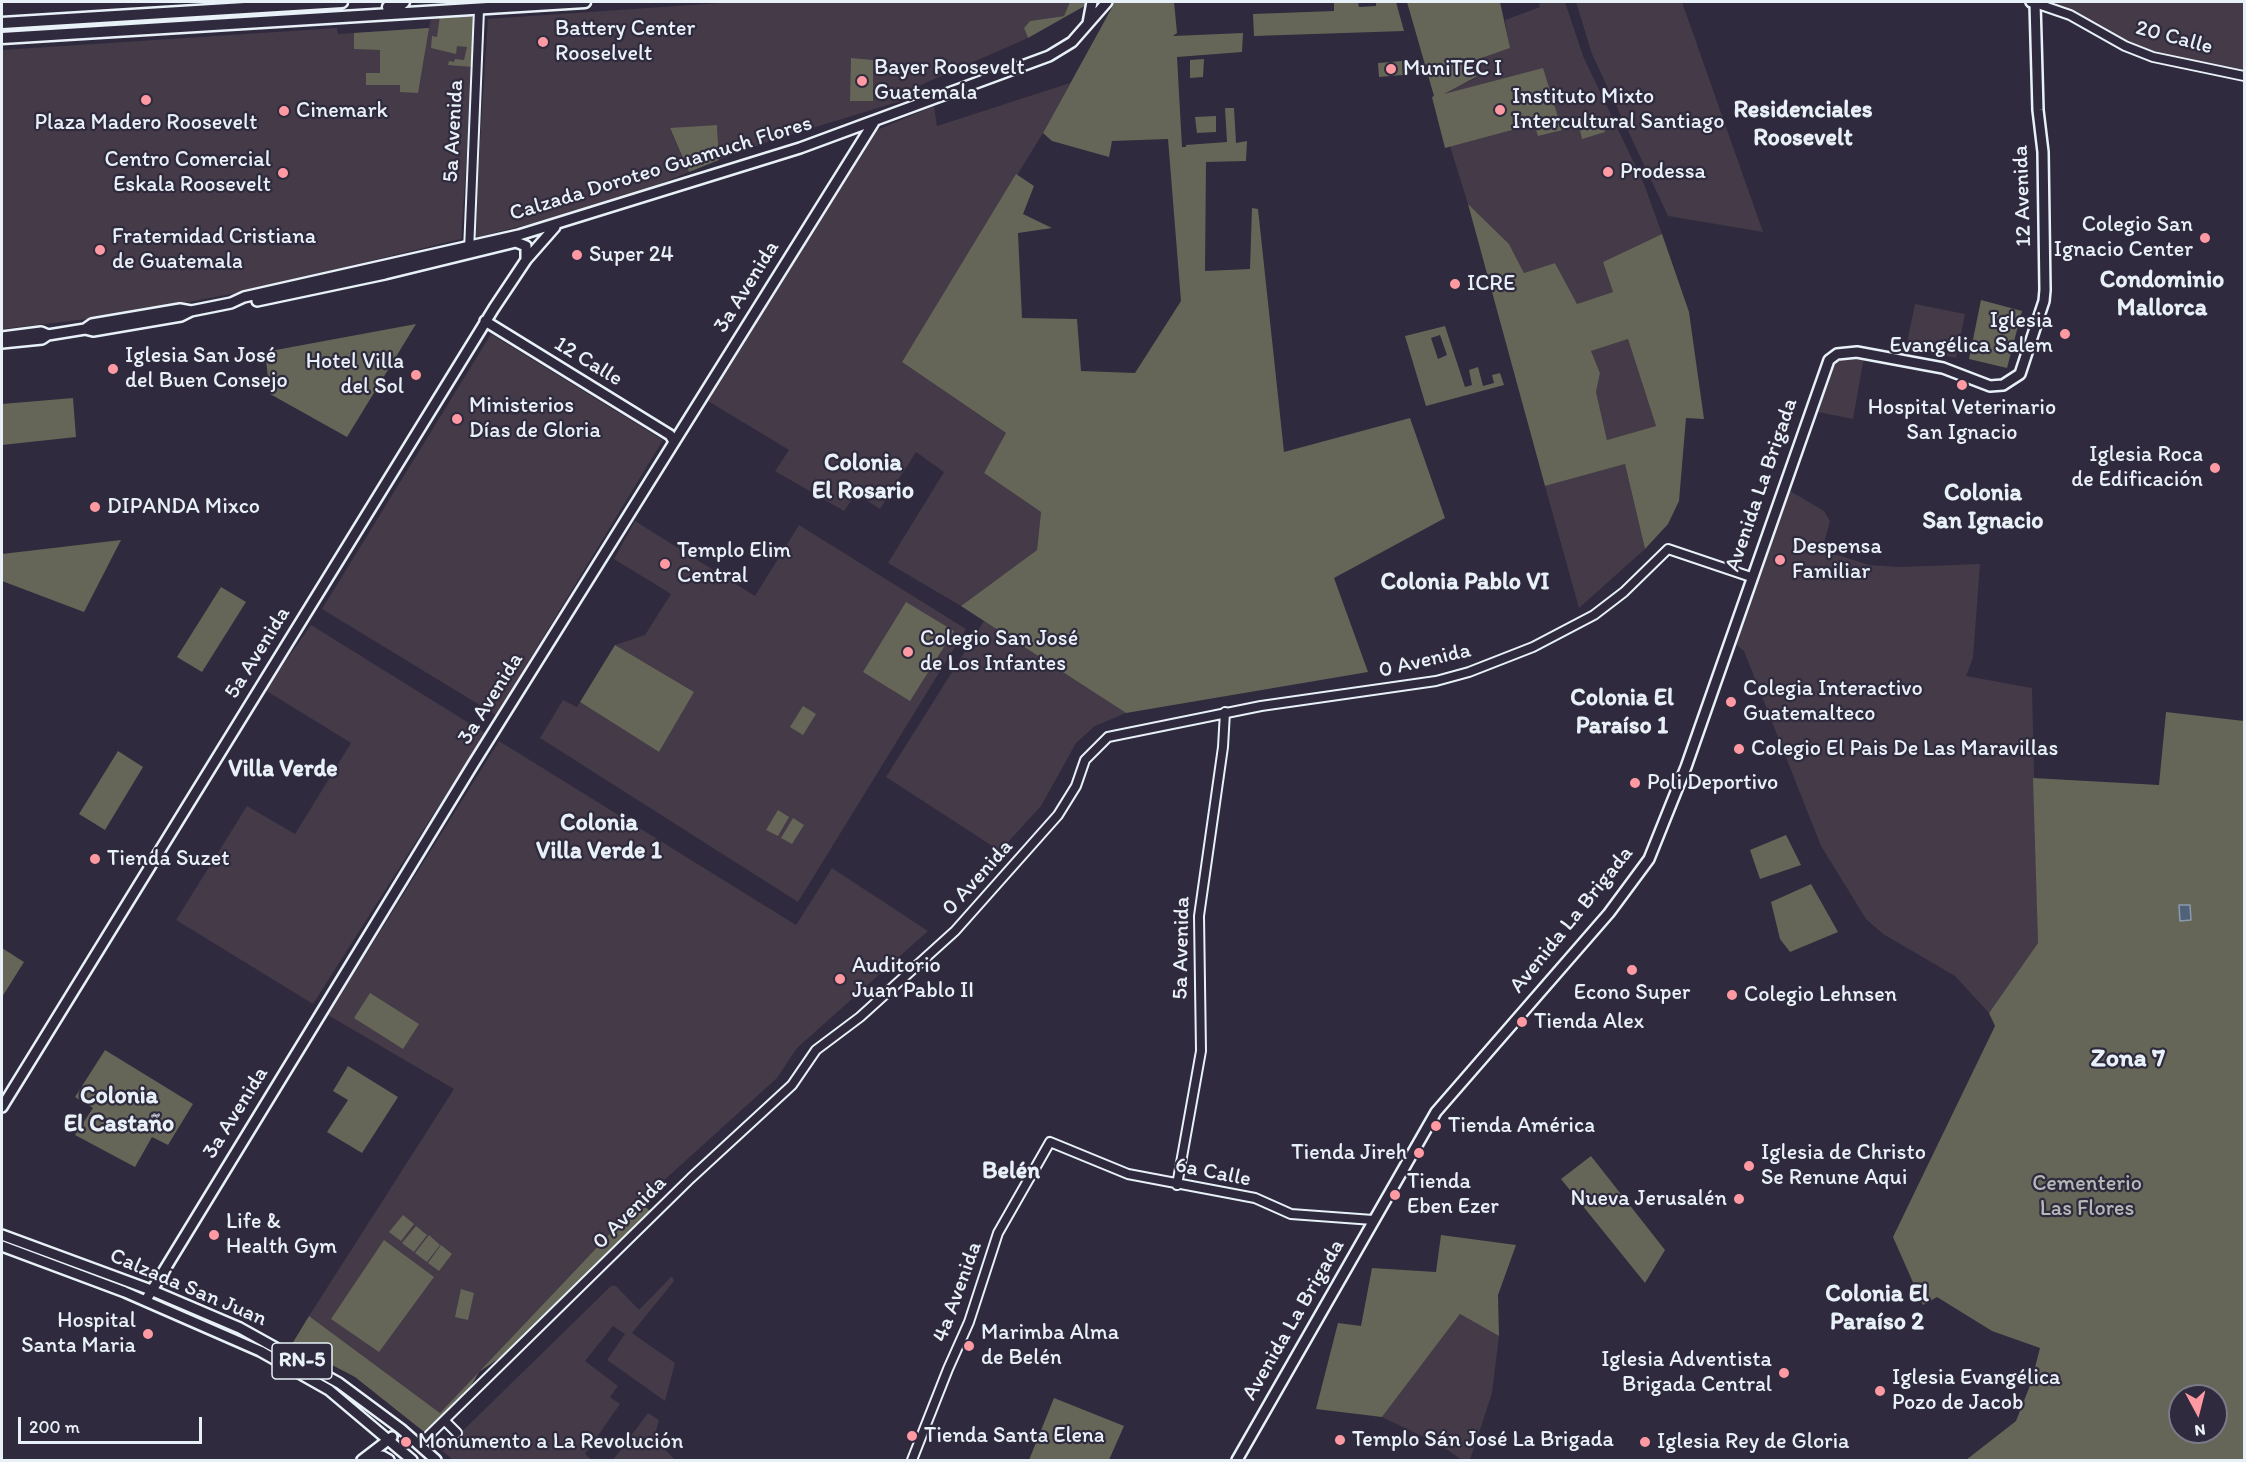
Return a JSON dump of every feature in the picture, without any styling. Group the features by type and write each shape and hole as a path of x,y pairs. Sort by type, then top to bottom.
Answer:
{"highway":[{"path":"2,23 342,2"},
{"path":"353,15 368,9 399,6 404,2"},
{"path":"2,37 92,33 480,5 585,2"},
{"path":"92,33 92,27 96,23 141,20 157,14"},
{"path":"2,37 13,32 82,28 87,25 90,18"}],"main road":[{"path":"1087,27 1092,2"},
{"name":"Calzada Doroteo Guamuch Flores","path":"468,250 556,225 874,122 1041,60 1068,45 1087,27 1107,2"},
{"name":"12 Avenida","path":"1837,354 1857,352 1943,368 1990,386 2012,381 2024,366 2045,290 2043,152 2038,110 2033,2"},
{"name":"3a Avenida","path":"146,1300 673,437 874,122"},
{"path":"842,132 853,138 852,154"},
{"name":"5a Avenida","path":"2,1107 485,321 526,260 556,225"},
{"name":"Calzada Doroteo Guamuch Flores","path":"2,344 42,339 48,335 85,329 92,324 180,309 191,311 231,303 244,297 468,250 521,242 527,248 526,260"},
{"name":"12 Calle","path":"485,321 673,437"},
{"name":"Calzada Doroteo Guamuch Flores","path":"2,337 41,332 48,335"},
{"name":"Avenida La Brigada","path":"1237,1461 1436,1112 1609,913 1649,859 1686,767 1823,371 1829,360 1837,354"},
{"name":"Calzada San Juan","path":"2,1235 151,1290 240,1328 339,1383 400,1429 436,1461"},
{"name":"Calzada San Juan","path":"2,1246 146,1300 226,1334 305,1375 329,1390 390,1439 410,1460"},
{"path":"365,1458 400,1429"},
{"path":"410,1460 419,1445"},
{"path":"365,1458 382,1456 389,1461"}],"street":[{"name":"20 Calle","path":"2033,2 2070,15 2125,46 2153,57 2244,76"},
{"name":"5a Avenida","path":"468,250 480,5"},
{"name":"0 Avenida","path":"419,1445 691,1178 792,1084 816,1050 860,1017 955,931 1058,815 1073,792 1085,760 1103,741 1114,734 1225,712 1325,695 1436,681 1469,672 1533,647 1594,615 1624,592 1668,549 1751,577"},
{"name":"5a Avenida","path":"1177,1185 1201,1052 1199,916 1223,747 1225,712"},
{"name":"6a Calle","path":"1050,1142 1128,1174 1256,1198 1291,1214 1373,1220"},
{"name":"4a Avenida","path":"912,1461 969,1322 998,1233 1050,1142"},
{"path":"444,1420 457,1433"}],"shaded area":[{"path":"734,2 1070,2 1070,6 1064,16 1030,21 1024,28 1028,38 914,88 914,97 773,140 719,160 717,125 670,129 689,172 608,205 477,237 474,234 488,19"},
{"path":"1539,2 1565,2 1583,56 1644,184 1662,234 1603,262 1613,292 1577,304 1555,263 1524,273 1509,244 1468,204 1435,98 1476,78 1472,61 1509,48 1505,20 1540,7"},
{"path":"1576,2 1682,2 1763,232 1668,216 1592,54"},
{"path":"2044,2 2244,2 2244,73 2133,46 2069,10"},
{"path":"471,15 474,18 473,67 461,239 237,293 113,316 2,329 2,50 337,28 338,34 429,28 431,18"},
{"path":"1070,83 1043,133 902,362 1007,434 984,473 1041,512 1037,550 961,606 888,563 944,472 916,452 880,509 856,494 844,511 775,471 789,450 708,401 797,243 877,130 934,106 937,126"},
{"path":"1915,304 1965,314 1956,358 1906,347"},
{"path":"491,334 663,440 496,715 322,609"},
{"path":"1628,339 1656,426 1607,440 1596,392 1600,373 1591,351"},
{"path":"1843,354 1864,357 1853,419 1818,412 1832,361"},
{"path":"1625,464 1645,549 1579,608 1545,486"},
{"path":"1790,491 1824,511 1830,521 1822,550 1869,565 1900,567 1980,564 1973,658 1966,676 2032,688 2038,943 1989,1013 1955,976 1883,934 1866,919 1821,846 1744,651 1733,642"},
{"path":"635,521 755,596 799,525 966,629 798,902 540,738 563,700 577,707 580,702 659,752 694,692 615,645 645,635 671,594 614,559"},
{"path":"984,621 1126,713 1095,726 1076,743 1041,806 1000,851 886,777"},
{"path":"311,625 485,733 313,1004 176,920 247,806 295,834 351,743 265,690"},
{"path":"499,741 796,925 832,868 928,931 797,1048 777,1078 640,1202 440,1413 309,1316 454,1089 328,1015"},
{"path":"672,1276 674,1281 632,1333 675,1363 665,1401 607,1360 625,1334 613,1326 585,1361 618,1386 610,1397 620,1404 585,1454 592,1460 453,1460 442,1451 611,1286 616,1286 639,1310"},
{"path":"1460,1314 1499,1336 1492,1393 1470,1460 1462,1460 1440,1445 1382,1417"},
{"path":"648,1413 659,1420 654,1438 675,1460 613,1460"}],"green space":[{"path":"1070,2 1087,2 1088,4 1028,38 1024,28 1030,21 1064,16"},
{"path":"1115,2 1174,2 1177,33 1173,36 1243,33 1242,52 1177,57 1182,147 1227,142 1225,108 1234,108 1236,143 1247,141 1246,161 1206,162 1205,271 1250,269 1252,208 1258,209 1284,452 1410,418 1445,518 1334,578 1368,672 1126,713 961,606 1037,550 1041,512 984,473 1006,433 902,362 1016,174 1034,186 1023,214 1052,228 1018,233 1022,318 1077,319 1081,371 1135,373 1181,301 1168,139 1112,141 1109,157 1052,141 1043,133"},
{"path":"1334,2 1358,2 1359,7 1376,6 1376,2 1396,2 1404,31 1254,36 1253,14 1334,11"},
{"path":"1407,2 1500,2 1510,48 1473,61 1476,77 1444,94 1543,68 1562,130 1538,136 1534,124 1445,148 1432,97 1434,96"},
{"path":"471,15 475,20 473,67 448,65 449,61 454,62 455,59 464,60 467,47 457,46 456,54 431,48 432,36 437,37 440,16"},
{"path":"429,28 418,93 400,92 400,85 366,85 366,73 380,73 380,50 354,49 354,33"},
{"name":"Bayer Roosevelt Guatemala","path":"851,58 873,60 873,101 850,101"},
{"path":"1204,59 1203,77 1190,78 1190,60"},
{"name":"MuniTEC I","path":"1402,61 1403,75 1379,77 1378,63"},
{"path":"1216,116 1216,132 1197,133 1195,117"},
{"name":"Instituto Mixto Intercultural Santiago","path":"1600,120 1605,132 1582,139 1579,126"},
{"path":"717,125 719,160 689,172 670,128"},
{"path":"1468,204 1509,244 1524,273 1555,263 1577,304 1613,292 1603,262 1662,234 1689,312 1704,419 1686,418 1679,501 1668,524 1645,549 1625,464 1545,486","holes":["1628,339 1656,426 1607,440 1596,392 1600,373 1591,351"]},
{"path":"1981,300 2022,311 2007,368 1969,359"},
{"path":"416,324 347,437 270,394 265,352"},
{"path":"1445,326 1465,387 1472,385 1469,370 1478,367 1483,386 1494,383 1492,375 1500,373 1504,385 1426,406 1405,336","holes":["1440,335 1447,355 1438,359 1431,338"]},
{"path":"73,398 76,437 2,445 2,404"},
{"path":"121,540 84,612 2,581 2,554"},
{"path":"221,587 246,602 202,672 177,657"},
{"name":"Colegio San José de Los Infantes","path":"906,602 954,631 910,701 863,672"},
{"path":"615,645 694,692 659,752 580,702"},
{"path":"803,706 816,714 803,735 790,727"},
{"name":"Cementerio Las Flores","path":"2166,712 2244,721 2244,1460 1966,1460 2016,1421 2031,1383 2040,1348 1992,1331 1937,1297 1923,1305 1893,1237 1995,1026 1989,1013 2038,943 2033,778 2159,785"},
{"path":"118,751 143,767 105,830 79,814"},
{"path":"778,810 789,817 778,836 766,830"},
{"path":"793,818 804,825 792,844 781,838"},
{"path":"1786,835 1801,865 1760,879 1750,850"},
{"path":"1811,884 1838,932 1790,952 1780,939 1771,902"},
{"path":"2,948 24,962 2,997"},
{"path":"370,993 419,1024 403,1049 354,1018"},
{"path":"105,1050 193,1104 168,1145 152,1137 135,1167 75,1135 93,1108 75,1097"},
{"path":"348,1066 398,1097 362,1153 327,1132 348,1100 333,1091"},
{"path":"1591,1156 1665,1250 1645,1283 1561,1179"},
{"path":"640,1202 650,1211 501,1357 479,1372 467,1393 427,1431 423,1431 355,1377 292,1344 309,1316 440,1413"},
{"path":"403,1215 414,1224 401,1241 389,1232"},
{"path":"416,1226 427,1235 414,1252 402,1243"},
{"path":"429,1235 440,1245 427,1262 415,1253"},
{"path":"1441,1235 1516,1245 1498,1295 1499,1336 1460,1314 1382,1417 1316,1409 1338,1323 1361,1326 1372,1268 1436,1272"},
{"path":"384,1240 434,1277 379,1352 331,1319"},
{"path":"441,1245 452,1254 439,1271 428,1263"},
{"path":"461,1289 474,1293 468,1320 455,1317"},
{"path":"1054,1398 1124,1426 1109,1460 1029,1460"}],"water":[{"path":"2179,905 2190,905 2191,920 2180,921"}],"place":[{"name":"Battery Center Rooselvelt","path":"543,42"},
{"name":"MuniTEC I","path":"1391,69"},
{"name":"Bayer Roosevelt Guatemala","path":"862,81"},
{"name":"Plaza Madero Roosevelt","path":"146,100"},
{"name":"Instituto Mixto Intercultural Santiago","path":"1500,110"},
{"name":"Cinemark","path":"284,111"},
{"name":"Prodessa","path":"1608,172"},
{"name":"Centro Comercial Eskala Roosevelt","path":"283,173"},
{"name":"Colegio San Ignacio Center","path":"2205,238"},
{"name":"Fraternidad Cristiana de Guatemala","path":"100,250"},
{"name":"Super 24","path":"577,255"},
{"name":"ICRE","path":"1455,284"},
{"name":"Iglesia Evangélica Salem","path":"2065,334"},
{"name":"Iglesia San José del Buen Consejo","path":"113,369"},
{"name":"Hotel Villa del Sol","path":"416,375"},
{"name":"Hospital Veterinario San Ignacio","path":"1962,385"},
{"name":"Ministerios Días de Gloria","path":"457,419"},
{"name":"Iglesia Roca de Edificación","path":"2215,468"},
{"name":"DIPANDA Mixco","path":"95,507"},
{"name":"Despensa Familiar","path":"1780,560"},
{"name":"Templo Elim Central","path":"665,564"},
{"name":"Colegio San José de Los Infantes","path":"908,652"},
{"name":"Colegia Interactivo Guatemalteco","path":"1731,702"},
{"name":"Colegio El Pais De Las Maravillas","path":"1739,749"},
{"name":"Poli Deportivo","path":"1635,783"},
{"name":"Tienda Suzet","path":"95,859"},
{"name":"Econo Super","path":"1632,970"},
{"name":"Auditorio Juan Pablo II","path":"840,979"},
{"name":"Colegio Lehnsen","path":"1732,995"},
{"name":"Tienda Alex","path":"1522,1022"},
{"name":"Tienda América","path":"1436,1126"},
{"name":"Tienda Jireh","path":"1419,1153"},
{"name":"Iglesia de Christo Se Renune Aqui","path":"1749,1166"},
{"name":"Tienda Eben Ezer","path":"1395,1195"},
{"name":"Nueva Jerusalén","path":"1739,1199"},
{"name":"Life & Health Gym","path":"214,1235"},
{"name":"Hospital Santa Maria","path":"148,1334"},
{"name":"Marimba Alma de Belén","path":"969,1346"},
{"name":"Iglesia Adventista Brigada Central","path":"1784,1373"},
{"name":"Iglesia Evangélica Pozo de Jacob","path":"1880,1391"},
{"name":"Tienda Santa Elena","path":"912,1436"},
{"name":"Templo Sán José La Brigada","path":"1340,1440"},
{"name":"Monumento a La Revolución","path":"406,1442"},
{"name":"Iglesia Rey de Gloria","path":"1645,1442"}],"district":[{"name":"Residenciales Roosevelt","path":"1803,125"},
{"name":"Condominio Mallorca","path":"2162,295"},
{"name":"Colonia El Rosario","path":"863,478"},
{"name":"Colonia San Ignacio","path":"1983,508"},
{"name":"Colonia Pablo VI","path":"1465,583"},
{"name":"Colonia El Paraíso 1","path":"1622,713"},
{"name":"Villa Verde","path":"283,770"},
{"name":"Colonia Villa Verde 1","path":"599,838"},
{"name":"Zona 7","path":"2128,1059"},
{"name":"Colonia El Castaño","path":"119,1111"},
{"name":"Belén","path":"1011,1172"},
{"name":"Colonia El Paraíso 2","path":"1877,1309"}]}
